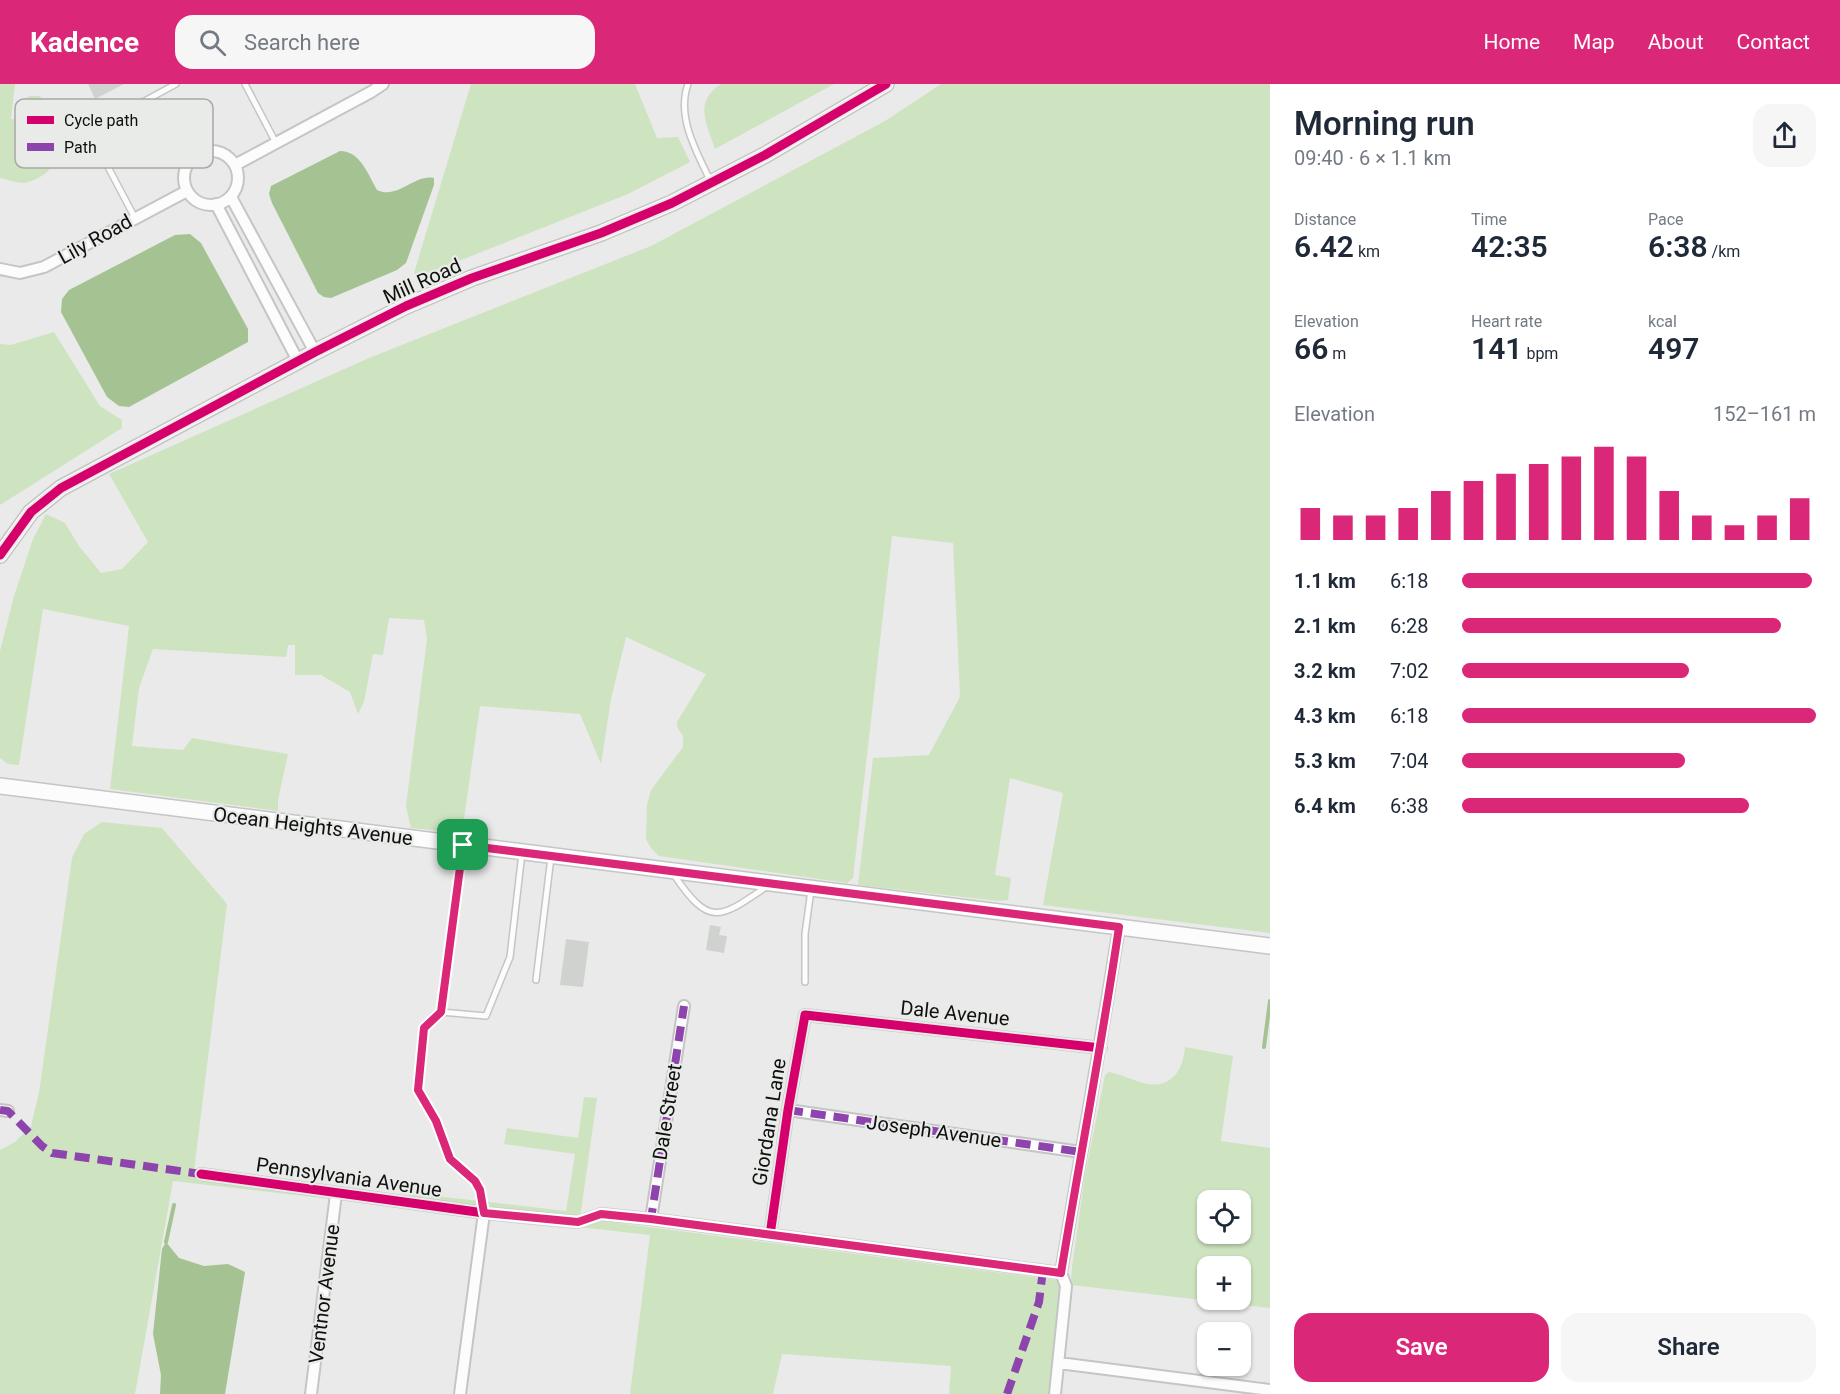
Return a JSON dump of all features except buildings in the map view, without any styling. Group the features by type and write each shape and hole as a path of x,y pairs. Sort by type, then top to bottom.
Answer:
{"main road":[{"name":"Mill Road","path":"0,555 31,512 62,488 298,361 472,278 635,219 712,183 788,142 886,84"},
{"name":"Ocean Heights Avenue","path":"0,786 1270,946"}],"street":[{"path":"235,165 383,84"},
{"path":"187,168 184,174 187,191 199,202 216,204 231,197 238,182 235,165 223,153 213,151"},
{"name":"Lily Road","path":"0,269 20,273 44,267 187,191"},
{"path":"231,197 315,352"},
{"path":"216,204 298,361"},
{"path":"1056,1394 1066,1286 1061,1273 1101,1048 1119,927"},
{"name":"Dale Street","path":"651,1219 684,1006"},
{"name":"Dale Avenue","path":"805,1015 1101,1048"},
{"name":"Giordana Lane","path":"770,1235 788,1110 805,1015"},
{"name":"Joseph Avenue","path":"788,1110 1081,1152"},
{"name":"Pennsylvania Avenue","path":"201,1174 484,1213 578,1222 601,1214 651,1219 1061,1273"},
{"name":"Ventnor Avenue","path":"311,1394 336,1194"},
{"path":"460,1394 484,1213"},
{"path":"1059,1363 1270,1390"}],"lane":[{"path":"148,99 176,84"},
{"path":"245,84 276,144"},
{"path":"688,84 684,106 692,142 712,183"},
{"path":"109,168 135,218"},
{"path":"463,845 441,1012 424,1028 418,1090 436,1121 450,1159 475,1181 480,1190 484,1213"},
{"path":"441,1012 486,1016 510,957 522,853"},
{"path":"536,980 551,856"},
{"path":"671,871 693,901 705,910 720,913 729,911 771,883"},
{"path":"805,982 805,934 811,888"}],"shaded area":[{"path":"0,84 15,84 11,119 15,119 15,168 51,168 39,178 23,183 0,178"},
{"path":"471,84 635,84 657,138 678,137 690,162 628,194 418,277 414,273"},
{"path":"721,84 834,84 715,149 704,114 707,98"},
{"path":"941,84 1270,84 1270,933 1043,905 1063,793 1010,778 995,875 1011,878 1008,900 998,901 858,885 873,758 929,755 960,697 953,543 892,536 853,878 847,883 659,856 651,848 646,839 647,805 651,790 683,747 683,736 677,727 677,722 706,674 626,637 611,699 601,764 580,714 480,706 462,833 411,828 406,806 427,639 424,620 389,618 383,655 373,654 364,702 358,714 350,692 321,675 295,675 295,645 288,645 286,657 153,649 139,688 132,746 183,750 192,738 288,754 278,800 278,811 110,789 129,626 43,609 19,765 8,764 0,758 0,651 14,596 33,539 46,514 65,523 79,546 101,573 122,569 148,542 109,474 369,358 651,246 885,121"},
{"path":"29,96 40,96 43,99 26,99"},
{"path":"340,151 347,152 358,159 377,190 392,192 427,178 434,178 434,185 406,263 397,270 331,298 318,293 269,194 271,186"},
{"path":"190,234 201,243 248,329 248,342 129,407 119,406 107,397 61,312 62,299 69,290 175,235"},
{"path":"54,332 100,406 122,420 122,428 0,505 0,344 11,345"},
{"path":"102,822 162,828 227,904 194,1171 336,1194 427,1195 566,1211 575,1154 504,1144 507,1128 578,1138 584,1097 597,1098 580,1218 1071,1282 1085,1175 1105,1075 1109,1072 1144,1083 1161,1084 1169,1081 1178,1071 1185,1047 1233,1056 1221,1141 1270,1148 1270,1308 1251,1306 1251,1256 1197,1256 1197,1300 1072,1285 1072,1301 1060,1300 1048,1394 949,1394 951,1366 782,1354 773,1394 630,1394 650,1235 173,1181 135,1394 0,1394 0,1150 15,1142 31,1126 39,1093 72,858 84,834"},
{"path":"166,1242 179,1258 204,1266 228,1264 245,1272 225,1394 160,1394 161,1375 153,1334 162,1249"}],"waterway":[{"path":"1264,1047 1270,1001"},
{"path":"166,1242 174,1205"}],"marked path":[{"path":"1057,1272 1061,1273 1119,927"},
{"path":"655,1219 651,1219 684,1006"},
{"path":"0,1110 8,1111 42,1146 52,1153 201,1174"},
{"path":"788,1110 1081,1152"},
{"path":"1007,1394 1039,1302 1043,1270"}],"cycle path":[{"path":"0,555 31,512 61,488 315,352 406,306 472,278 601,233 672,203 765,155 886,84"},
{"path":"770,1235 788,1110 805,1015 1101,1048"},
{"path":"201,1174 484,1213 578,1222 601,1214 651,1219 1061,1273"}],"route":[{"path":"463,845 1119,927 1101,1048 1061,1273 651,1219 601,1214 578,1222 484,1213 480,1190 475,1181 450,1159 436,1121 417,1085 424,1028 441,1012 463,845"}]}
